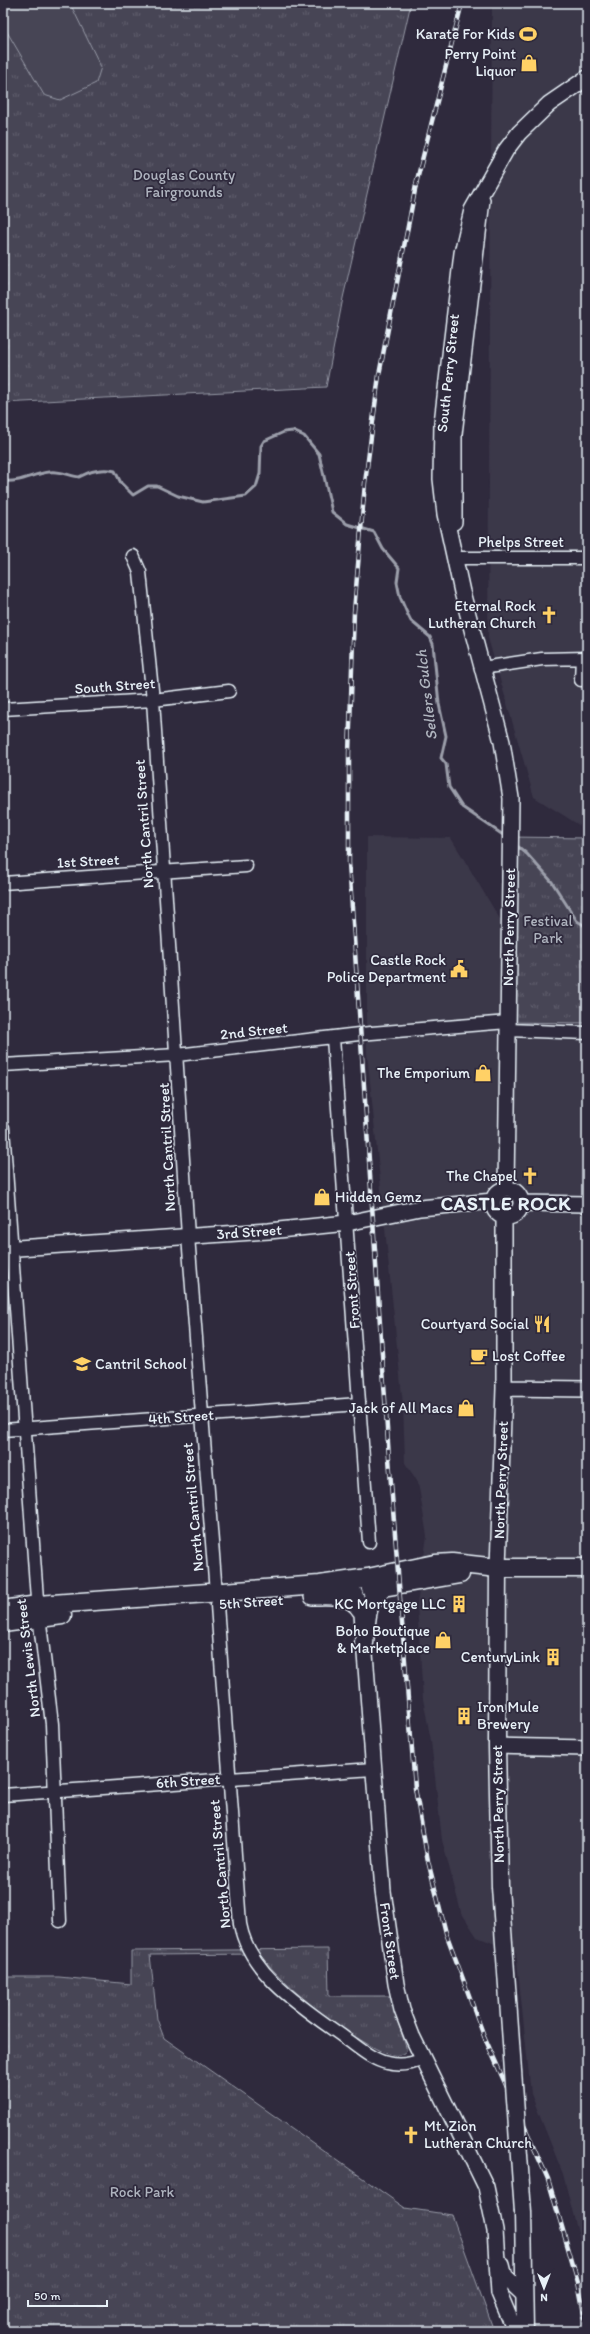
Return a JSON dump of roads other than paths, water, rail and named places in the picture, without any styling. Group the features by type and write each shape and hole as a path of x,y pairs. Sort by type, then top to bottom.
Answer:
{"main road":[{"name":"5th Street","path":"316,1591 435,1564 452,1563 498,1568 587,1568"},
{"name":"5th Street","path":"3,1610 38,1611 316,1591 354,1592 442,1575 498,1568"},
{"name":"North Perry Street","path":"498,1568 497,1746 500,1887 523,2212 524,2295"},
{"path":"364,1643 369,1604 374,1595 383,1587"},
{"name":"5th Street","path":"3,1623 38,1611"},
{"path":"524,2295 525,2331"}],"street":[{"name":"South Perry Street","path":"482,668 454,558 454,434 483,191 506,150 519,133 549,104 587,78"},
{"name":"North Cantril Street","path":"133,556 140,572 153,700 163,873 177,1055 188,1236 217,1599 240,1924 246,1945 252,1956 273,1981 309,2012 379,2060 399,2064 423,2059"},
{"name":"Phelps Street","path":"454,558 587,558"},
{"path":"482,668 531,660 585,658 581,680"},
{"name":"North Perry Street","path":"482,668 506,763 511,798 506,1189"},
{"name":"South Street","path":"3,709 153,700 230,691"},
{"name":"1st Street","path":"3,883 246,866"},
{"name":"2nd Street","path":"3,1065 177,1055 359,1034 508,1026 587,1033"},
{"name":"Front Street","path":"333,1038 369,1542"},
{"name":"North Lewis Street","path":"3,1128 7,1249 24,1428 38,1611 52,1724 60,1921"},
{"path":"506,1189 518,1195 521,1203 515,1214 504,1217 495,1210 493,1201 498,1192 506,1189"},
{"name":"3rd Street","path":"7,1249 269,1231 347,1223 420,1208 493,1201"},
{"path":"521,1203 587,1204"},
{"name":"North Perry Street","path":"498,1568 504,1388 504,1217"},
{"path":"504,1388 587,1389"},
{"name":"4th Street","path":"3,1430 359,1404"},
{"path":"316,1591 342,1598 357,1605 362,1614"},
{"name":"Front Street","path":"354,1592 362,1614 383,1891 393,1970 405,2020 423,2059 481,2173 493,2214 497,2247 499,2293 516,2331"},
{"path":"497,1746 587,1748"},
{"name":"6th Street","path":"3,1795 373,1769"},
{"name":"Front Street","path":"497,2247 505,2277 524,2295"}],"waterway":[{"name":"Sellers Gulch","path":"3,481 21,480 43,473 53,472 61,472 79,477 88,473 106,470 115,471 121,483 133,495 148,486 157,486 178,496 203,502 246,496 256,487 260,474 261,446 264,441 284,432 293,431 304,436 319,454 332,512 347,524 374,532 383,549 399,568 397,582 400,597 411,621 430,637 433,644 439,704 446,736 441,758 446,764 449,787 462,807 506,837"},
{"name":"Sellers Gulch","path":"515,844 527,854 552,882 577,921 587,927"}],"railway":[{"path":"462,3 417,180 379,375 365,483 354,612 349,753 349,863 389,1458 415,1788 428,1861 446,1933 484,2036 548,2179 578,2282 587,2329"}],"place":[{"name":"Karate For Kids","path":"528,34"},
{"name":"Perry Point Liquor","path":"529,63"},
{"name":"Eternal Rock Lutheran Church","path":"549,615"},
{"name":"Castle Rock Police Department","path":"459,969"},
{"name":"The Emporium","path":"483,1073"},
{"name":"The Chapel","path":"530,1176"},
{"name":"Hidden Gemz","path":"322,1197"},
{"name":"Courtyard Social","path":"542,1324"},
{"name":"Lost Coffee","path":"479,1356"},
{"name":"Cantril School","path":"82,1364"},
{"name":"Jack of All Macs","path":"466,1408"},
{"name":"KC Mortgage LLC","path":"459,1604"},
{"name":"Boho Boutique & Marketplace","path":"443,1640"},
{"name":"CenturyLink","path":"553,1657"},
{"name":"Iron Mule Brewery","path":"464,1716"},
{"name":"Mt. Zion Lutheran Church","path":"411,2135"}],"district":[{"name":"CASTLE ROCK","path":"506,1203"}],"park label":[{"name":"Douglas County Fairgrounds","path":"184,184"},
{"name":"Festival Park","path":"548,930"},
{"name":"Rock Park","path":"142,2192"}]}
